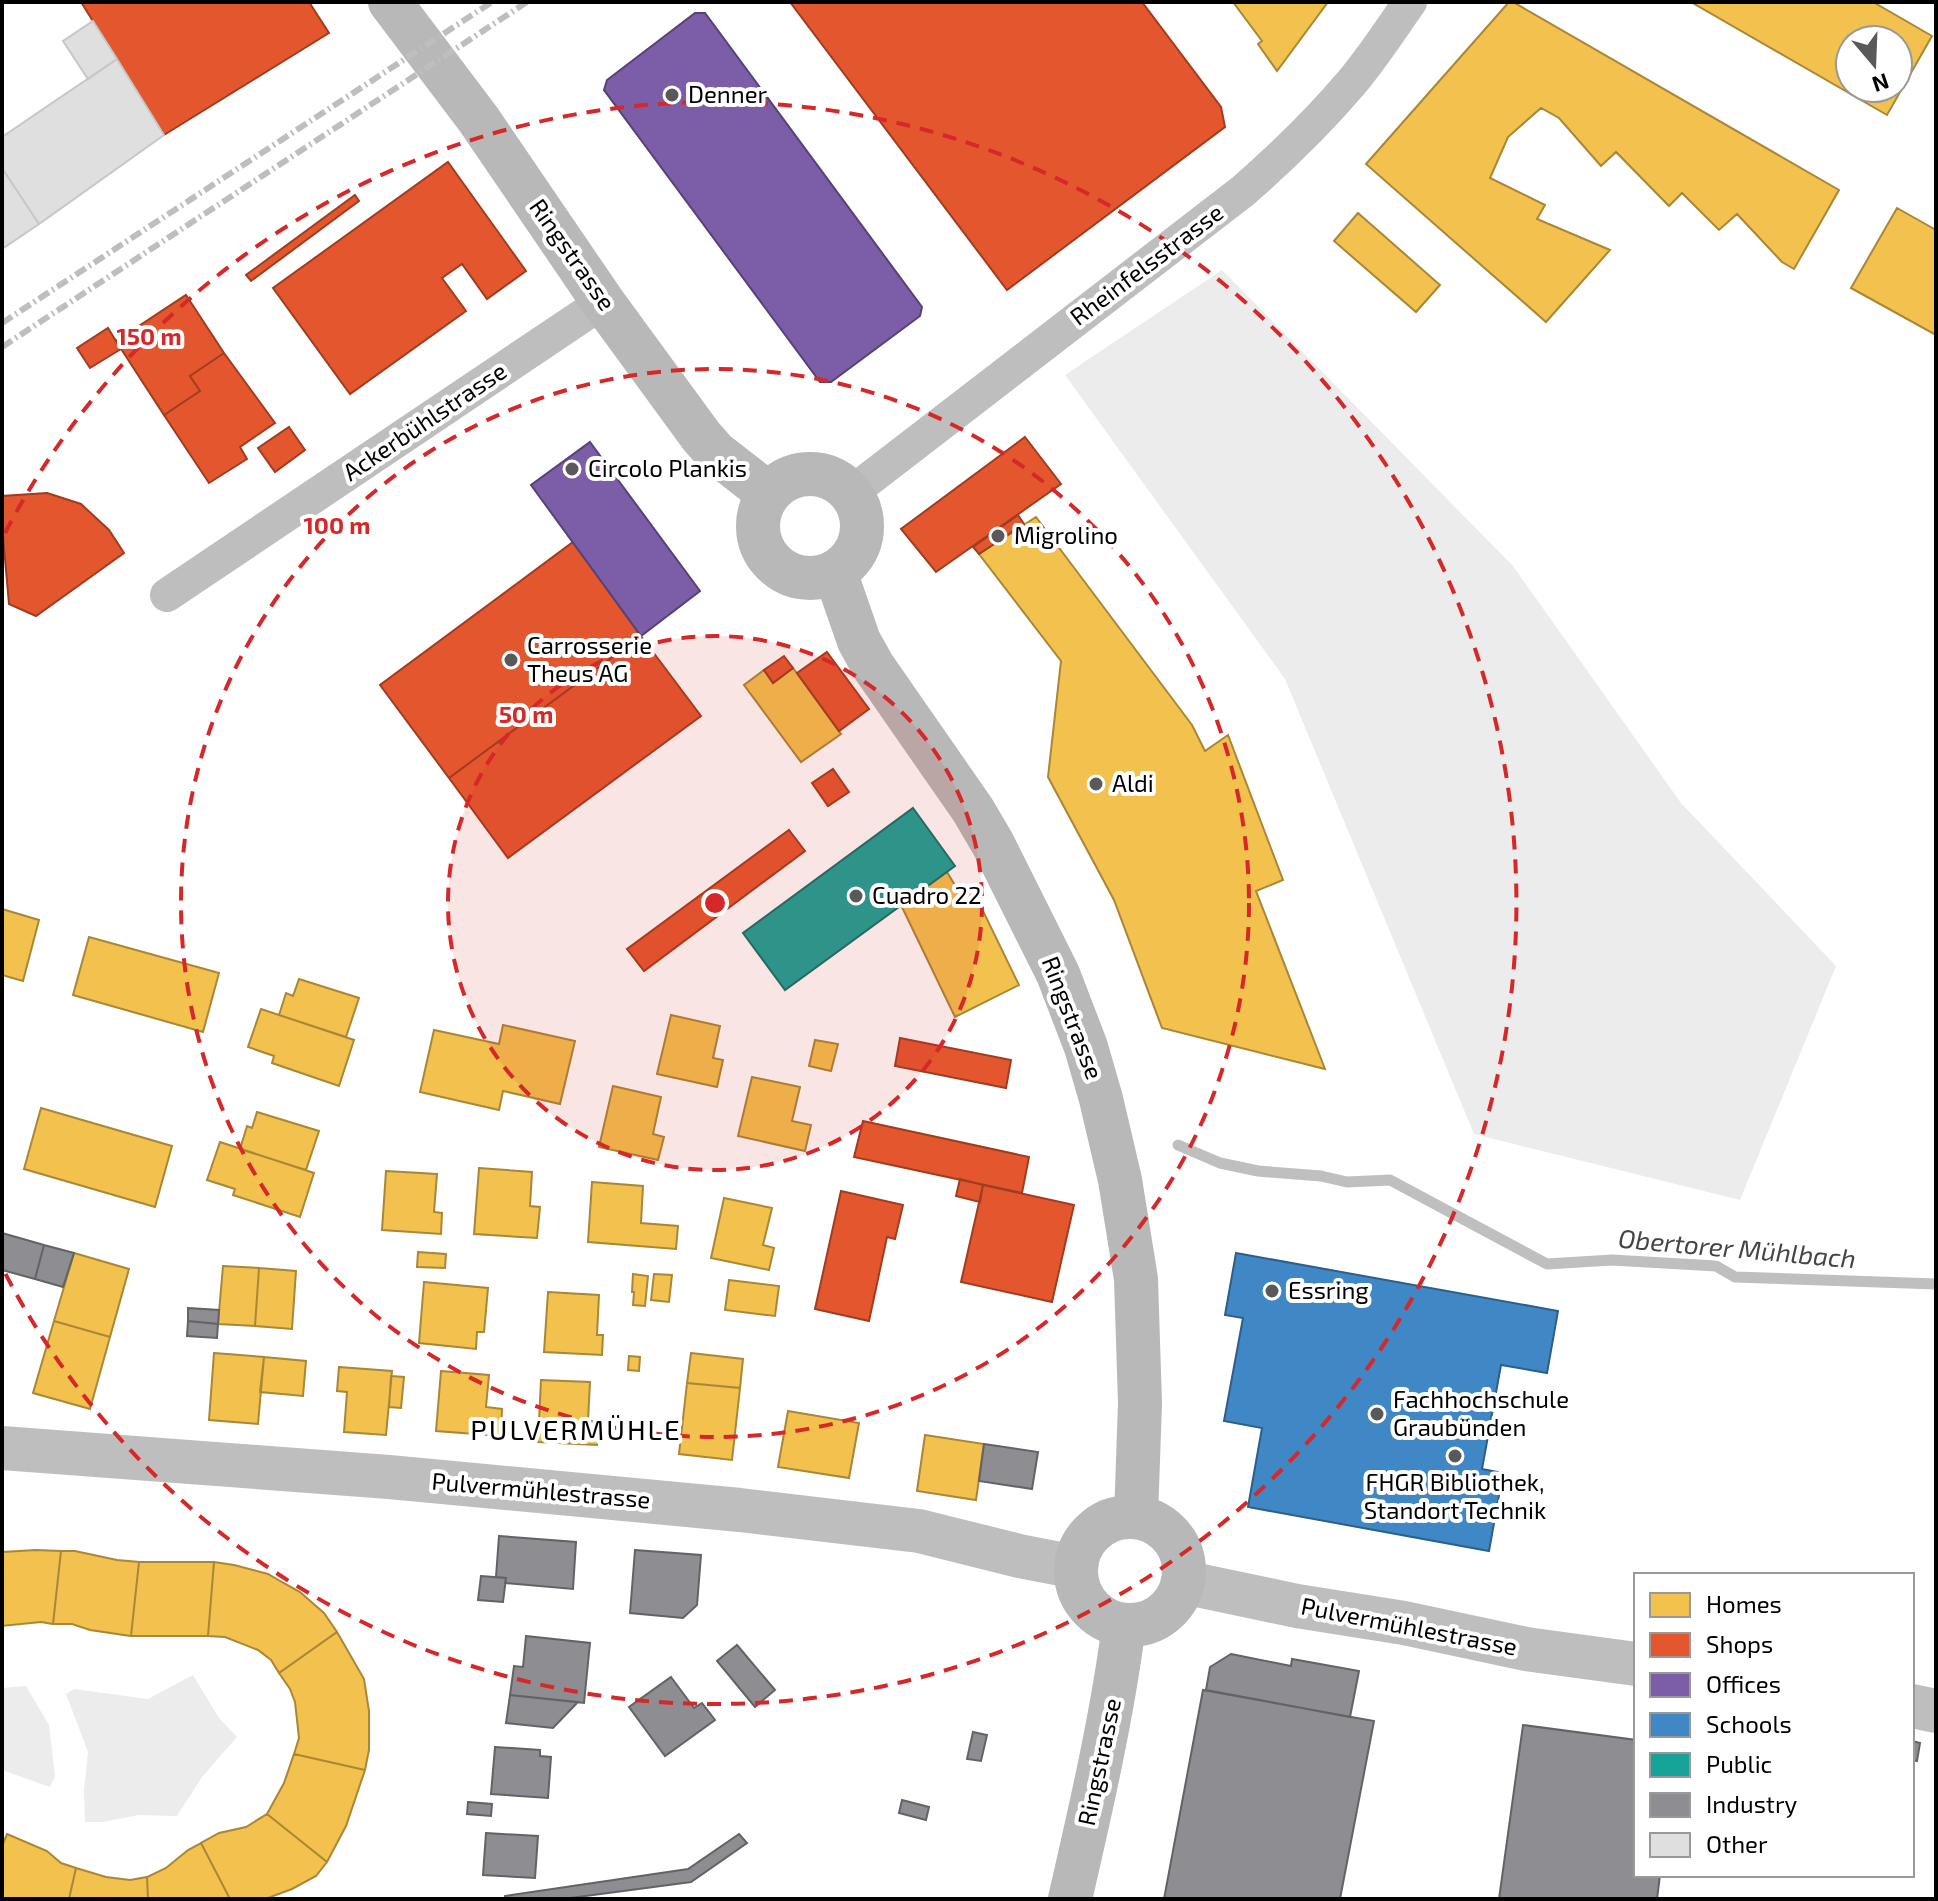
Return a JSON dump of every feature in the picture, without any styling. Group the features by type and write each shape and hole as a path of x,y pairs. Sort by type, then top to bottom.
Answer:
{"main road":[{"name":"Ringstrasse","path":"390,2 479,120 603,302 701,436 730,464 769,494"},
{"path":"794,476 825,476 839,482 851,493 859,506 862,520 861,536 847,563 835,572 804,578 776,566 759,539 758,523 761,508 780,483 794,476"},
{"name":"Ringstrasse","path":"835,572 859,641 873,666 973,810 993,844 1052,962 1086,1047 1120,1180 1136,1279 1140,1403 1136,1517"},
{"path":"1136,1517 1153,1522 1168,1532 1179,1547 1183,1582 1177,1597 1155,1619 1124,1625 1108,1621 1094,1612 1077,1584 1076,1567 1085,1540 1095,1530 1107,1522 1136,1517"},
{"name":"Ringstrasse","path":"1070,1899 1117,1682 1124,1625"}],"street":[{"name":"Rheinfelsstrasse","path":"851,493 1254,182 1319,120 1354,79 1410,2"},
{"name":"Ackerbühlstrasse","path":"167,595 603,302"},
{"name":"Pulvermühlestrasse","path":"2,1448 389,1477 740,1510 919,1531 1076,1567"},
{"name":"Pulvermühlestrasse","path":"1183,1582 1526,1649 1634,1664"},
{"path":"1914,1706 1936,1711"}],"shaded area":[{"path":"1222,270 1513,566 1681,803 1836,966 1740,1200 1474,1134 1285,679 1065,375"},
{"path":"193,1675 219,1718 237,1737 202,1777 177,1816 139,1815 85,1822 88,1752 66,1694 74,1689 148,1699"},
{"path":"26,1686 49,1725 55,1776 50,1787 2,1770 2,1688"}],"building: Homes":[{"path":"1233,2 1328,2 1277,71 1258,44 1262,41"},
{"path":"1509,2 1839,190 1794,269 1782,262 1737,214 1719,230 1682,193 1669,206 1616,152 1601,166 1559,118 1541,108 1508,137 1490,178 1545,205 1537,219 1610,250 1546,322 1366,164"},
{"path":"1691,2 1873,2 1911,24 1834,24 1834,84"},
{"path":"1914,26 1932,36 1914,68"},
{"path":"1868,104 1893,104 1887,115"},
{"path":"1897,208 1936,230 1936,335 1851,288"},
{"path":"1358,213 1440,285 1416,312 1334,241"},
{"path":"1036,517 1192,725 1205,751 1228,735 1283,880 1256,891 1325,1069 1162,1028 1114,900 1048,777 1061,661 979,554"},
{"path":"793,668 841,734 801,762 744,685 764,670 773,683"},
{"path":"947,872 959,892 971,886 1019,985 955,1017 901,905"},
{"path":"2,909 39,920 23,981 2,975"},
{"path":"89,937 219,973 203,1032 73,995"},
{"path":"299,979 359,998 346,1037 279,1015 286,993 293,996"},
{"path":"261,1009 354,1040 339,1086 272,1063 274,1056 248,1047"},
{"path":"671,1015 720,1026 713,1058 723,1060 717,1087 657,1074"},
{"path":"503,1025 575,1041 560,1104 503,1091 499,1110 420,1092 434,1030 499,1044"},
{"path":"815,1040 838,1044 831,1071 809,1066"},
{"path":"752,1077 800,1087 792,1121 811,1125 805,1151 738,1136"},
{"path":"613,1086 661,1097 653,1134 664,1137 658,1160 599,1147"},
{"path":"41,1108 172,1146 155,1207 24,1169"},
{"path":"257,1112 319,1131 306,1170 240,1149 247,1126 252,1128"},
{"path":"220,1142 314,1173 300,1217 233,1195 235,1189 207,1180"},
{"path":"479,1168 532,1172 530,1206 540,1207 537,1238 474,1234"},
{"path":"386,1171 437,1174 434,1212 442,1213 441,1234 382,1230"},
{"path":"592,1182 643,1186 641,1223 678,1226 676,1249 588,1242"},
{"path":"724,1198 772,1208 763,1245 774,1248 769,1270 711,1258"},
{"path":"418,1252 446,1254 445,1268 417,1267"},
{"path":"74,1253 129,1269 110,1337 54,1321"},
{"path":"223,1266 259,1268 255,1326 218,1324"},
{"path":"259,1268 296,1271 292,1329 255,1326"},
{"path":"633,1274 648,1276 645,1306 633,1305"},
{"path":"654,1274 672,1275 669,1302 651,1300"},
{"path":"729,1280 779,1286 775,1316 725,1310"},
{"path":"424,1282 488,1288 484,1332 477,1332 476,1349 419,1343"},
{"path":"548,1292 599,1295 597,1335 603,1335 602,1355 544,1352"},
{"path":"54,1321 110,1337 90,1409 33,1393"},
{"path":"214,1353 264,1357 258,1424 209,1420"},
{"path":"691,1353 743,1359 740,1388 687,1383"},
{"path":"629,1356 640,1357 639,1371 628,1370"},
{"path":"264,1357 306,1361 303,1396 260,1392"},
{"path":"339,1367 392,1371 386,1435 344,1432 347,1392 337,1391"},
{"path":"441,1371 489,1375 486,1407 502,1409 501,1436 436,1431"},
{"path":"391,1376 404,1377 401,1408 389,1407"},
{"path":"541,1380 590,1382 588,1421 599,1422 597,1445 538,1442"},
{"path":"687,1383 740,1388 732,1460 679,1454"},
{"path":"788,1411 859,1423 849,1478 778,1467"},
{"path":"925,1435 984,1444 976,1500 917,1491"},
{"path":"61,1551 53,1624 41,1622 2,1626 2,1552"},
{"path":"61,1551 139,1562 131,1636 72,1624 53,1624"},
{"path":"139,1562 214,1562 208,1636 131,1636"},
{"path":"214,1562 268,1574 300,1592 324,1613 337,1632 279,1673 271,1660 258,1650 225,1637 208,1636"},
{"path":"337,1632 364,1679 369,1711 369,1750 365,1770 294,1754 299,1738 295,1702 279,1673"},
{"path":"294,1754 365,1770 346,1826 327,1862 267,1814 284,1783"},
{"path":"267,1814 327,1862 316,1876 292,1889 268,1898 230,1899 201,1843 219,1833 246,1827"},
{"path":"7,1834 47,1851 61,1863 76,1868 69,1899 2,1899 2,1846"},
{"path":"201,1843 230,1899 148,1899 147,1877 166,1868"},
{"path":"76,1868 106,1877 130,1880 147,1877 148,1899 69,1899"}],"building: Shops":[{"path":"81,2 309,2 329,33 164,135"},
{"path":"790,2 1142,2 1221,107 1225,127 1007,290"},
{"path":"448,162 526,271 487,299 462,264 442,278 466,311 350,394 273,288"},
{"path":"355,195 359,201 251,281 246,275"},
{"path":"186,295 224,353 190,376 200,391 164,415 116,341"},
{"path":"108,328 121,349 90,368 77,348"},
{"path":"224,353 275,423 240,447 247,459 209,483 164,415 200,391 190,376"},
{"path":"289,427 305,450 275,472 258,448"},
{"path":"1025,437 1061,484 936,572 901,529"},
{"path":"47,493 81,504 109,530 124,553 36,616 9,604 2,496"},
{"name":"Migrolino","path":"1018,515 1024,524 979,554 973,547"},
{"name":"Carrosserie Theus AG","path":"573,542 641,636 449,778 380,685"},
{"path":"641,636 701,716 508,858 449,778"},
{"path":"827,652 869,709 839,731 797,673"},
{"path":"784,656 793,668 773,683 764,670"},
{"path":"833,769 849,792 828,806 812,783"},
{"path":"789,830 805,851 644,971 627,949"},
{"path":"900,1038 1011,1060 1006,1088 895,1066"},
{"path":"863,1121 1029,1157 1022,1193 854,1157"},
{"path":"960,1179 983,1185 980,1202 956,1196"},
{"path":"983,1185 1074,1205 1052,1302 961,1282"},
{"path":"841,1191 903,1205 895,1239 887,1237 869,1321 815,1309"}],"building: Offices":[{"path":"695,13 705,13 922,307 920,316 831,382 820,382 604,90 607,80"},
{"path":"590,442 700,591 641,636 531,485"}],"building: Schools":[{"path":"1236,1253 1558,1311 1547,1373 1501,1365 1482,1469 1503,1473 1489,1551 1248,1507 1262,1428 1224,1421 1243,1318 1225,1315"}],"building: Public":[{"path":"913,808 955,866 785,990 743,933"}],"building: Industry":[{"path":"2,1233 44,1245 35,1279 2,1270"},
{"path":"44,1245 74,1253 63,1287 35,1279"},
{"path":"188,1308 219,1310 218,1324 188,1321"},
{"path":"188,1321 218,1324 217,1338 187,1336"},
{"path":"984,1444 1038,1452 1032,1489 979,1481"},
{"path":"499,1536 576,1542 573,1589 505,1583 506,1578 496,1577"},
{"path":"635,1550 701,1555 697,1605 683,1618 630,1613"},
{"path":"481,1576 506,1578 503,1602 478,1600"},
{"path":"526,1636 590,1643 584,1703 510,1695 514,1666 523,1667"},
{"path":"737,1645 775,1690 755,1707 717,1661"},
{"path":"1231,1654 1291,1666 1292,1659 1359,1671 1350,1717 1206,1690 1210,1667"},
{"path":"671,1677 694,1708 702,1703 715,1720 665,1756 629,1707"},
{"path":"1203,1690 1374,1721 1340,1899 1164,1899"},
{"path":"510,1695 578,1702 553,1728 506,1723"},
{"path":"1523,1725 1634,1740 1634,1877 1660,1877 1657,1899 1499,1899"},
{"path":"973,1732 987,1735 981,1761 967,1759"},
{"path":"1914,1742 1920,1743 1917,1761 1914,1760"},
{"path":"495,1747 540,1750 540,1756 551,1757 548,1798 491,1794"},
{"path":"902,1800 929,1807 926,1820 899,1813"},
{"path":"468,1802 492,1804 491,1816 467,1814"},
{"path":"486,1833 538,1836 535,1878 483,1875"},
{"path":"739,1834 747,1843 691,1882 563,1899 505,1899 505,1896 688,1869"}],"building: Other":[{"path":"93,21 117,59 88,79 63,41"},
{"path":"117,59 164,135 39,224 2,168 2,137"},
{"path":"2,168 39,224 2,249"}],"waterway":[{"name":"Obertorer Mühlbach","path":"1178,1145 1220,1163 1258,1171 1321,1176 1347,1182 1390,1180 1547,1264 1612,1260 1716,1266 1735,1277 1936,1284"}],"railway":[{"path":"2,323 492,2"},
{"path":"2,347 527,2"}],"place":[{"name":"Denner","path":"672,95"},
{"name":"Circolo Plankis","path":"572,469"},
{"name":"Migrolino","path":"998,536"},
{"name":"Carrosserie Theus AG","path":"511,660"},
{"name":"Aldi","path":"1096,784"},
{"name":"Cuadro 22","path":"856,896"},
{"name":"Essring","path":"1272,1291"},
{"name":"Fachhochschule Graubünden","path":"1377,1414"},
{"name":"FHGR Bibliothek, Standort Technik","path":"1455,1456"}],"district":[{"name":"PULVERMÜHLE","path":"576,1430"}]}
